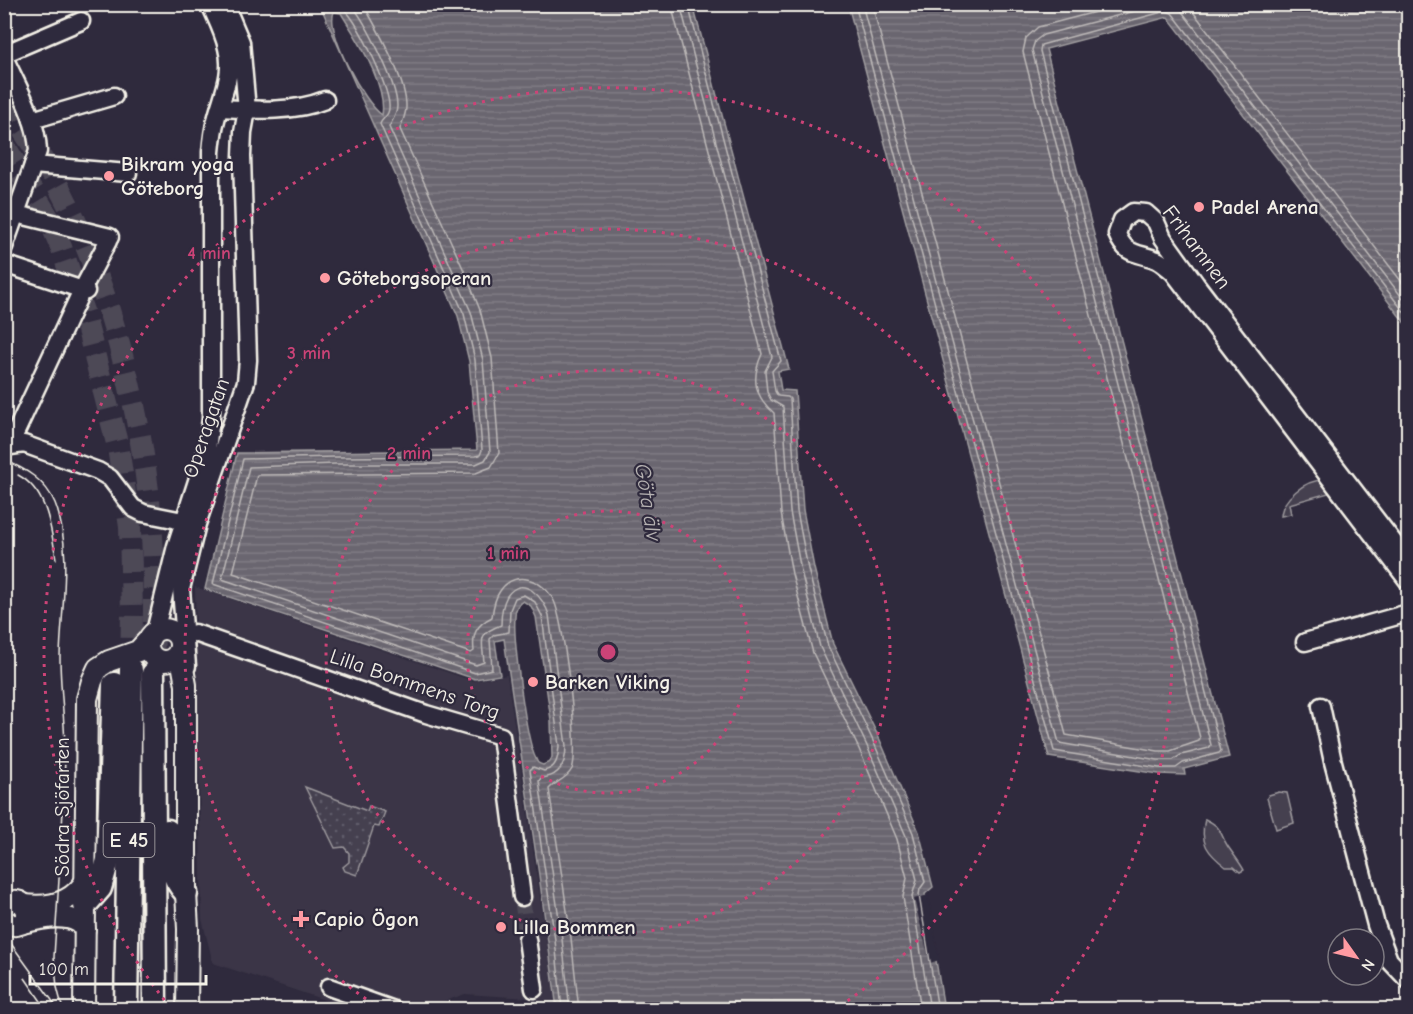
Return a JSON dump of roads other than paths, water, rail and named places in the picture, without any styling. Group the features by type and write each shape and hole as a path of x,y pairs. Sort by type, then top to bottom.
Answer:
{"highway":[{"name":"E 45","path":"144,676 166,796 172,873 177,884 186,893"},
{"name":"E 45","path":"126,1010 144,676"},
{"name":"E 45","path":"144,676 155,1010"},
{"path":"85,905 100,888 108,860 144,676"}],"main road":[{"name":"Södra Sjöfarten","path":"84,1010 87,699 98,669 144,676 138,651 152,635"},
{"path":"152,635 148,645 155,659 162,662 170,661 180,652 144,676 186,893 187,1010"},
{"path":"13,907 53,905 70,898 81,890 86,880"},
{"path":"13,907 39,918 66,918 78,921 85,929"}],"street":[{"name":"Operagatan","path":"144,676 187,661 181,589 211,418 211,152 216,120 229,76 229,60 223,34 210,4"},
{"name":"Operagatan","path":"152,635 176,546 191,522 246,382 248,342 242,156 247,110 241,42 225,4"},
{"path":"4,247 11,218 38,151 38,138 4,55 81,21"},
{"path":"32,120 114,96"},
{"path":"220,108 247,110 312,105 325,100"},
{"path":"33,165 128,172"},
{"name":"Frihamnen","path":"1408,561 1196,284 1163,238 1156,222 1146,213 1133,212 1122,220 1117,234 1122,246 1131,252 1160,262 1173,272 1408,581"},
{"path":"11,218 109,239 80,290 13,440 98,471 110,478 133,508 142,513 191,522"},
{"path":"4,264 80,290"},
{"path":"144,676 140,639 149,621 171,543 171,528 165,517"},
{"path":"1305,642 1408,613"},
{"name":"Lilla Bommens Torg","path":"195,633 426,714 501,736 522,897"},
{"path":"1321,706 1333,762 1376,925 1389,960 1408,980"},
{"path":"527,939 534,989"},
{"path":"329,987 394,1010"}],"water":[{"name":"Göta älv","path":"320,5 693,5 789,369 778,371 781,390 795,391 803,510 814,568 833,644 880,740 919,832 933,887 925,894 944,1009 557,1009 504,639 495,641 500,675 475,679 205,589 237,453 477,450 469,361 458,316","holes":["334,12 341,13 371,65 380,91 382,115 366,97 340,50 335,34","523,601 531,606 536,617 551,720 552,757 550,762 543,765 537,762 532,749 518,667 515,614"]},
{"path":"848,5 1408,5 1408,327 1168,17 1046,49 1229,757 1184,769 1185,775 1159,774 1049,757"}],"tunnel":[{"path":"4,103 45,164 67,203 99,281 125,366 143,453 149,496 154,571 153,674"},
{"path":"4,145 48,217 61,247 84,314 118,447 130,527 131,670"},
{"path":"522,897 527,939"}],"tram line":[{"path":"4,460 27,471 46,488 55,503 64,540 65,579 60,657 65,752 54,957 57,987 63,1010"},
{"path":"18,475 28,482 42,501 50,523 56,559"},
{"path":"4,934 59,1010"},
{"path":"25,978 47,1010"}],"place":[{"name":"Bikram yoga Göteborg","path":"109,176"},
{"name":"Padel Arena","path":"1199,207"},
{"name":"Göteborgsoperan","path":"325,278"},
{"name":"Barken Viking","path":"533,682"},
{"name":"Capio Ögon","path":"301,919"},
{"name":"Lilla Bommen","path":"501,927"}]}
